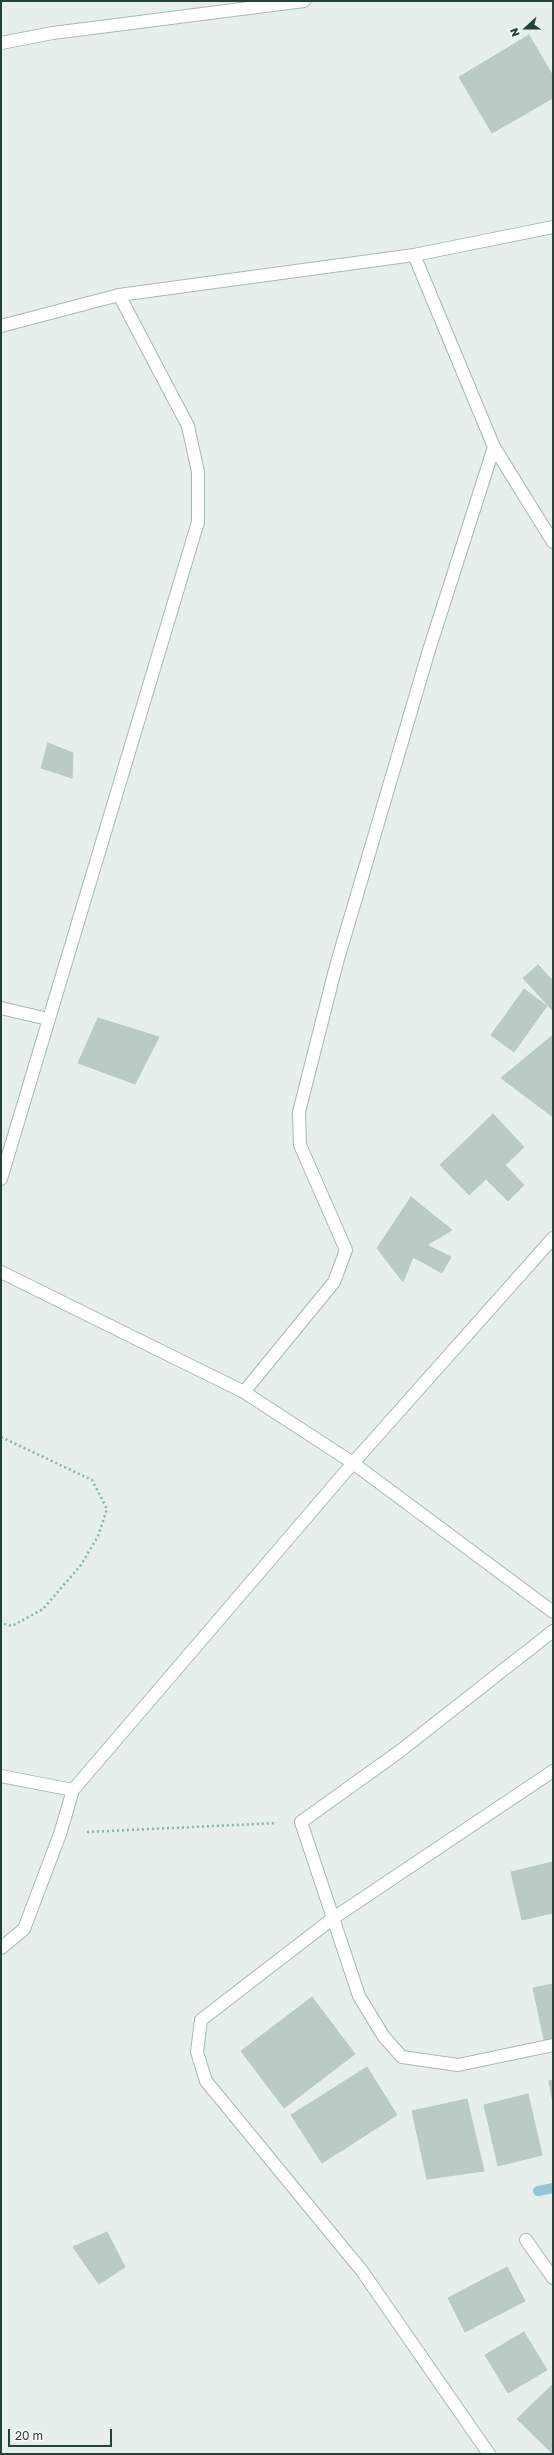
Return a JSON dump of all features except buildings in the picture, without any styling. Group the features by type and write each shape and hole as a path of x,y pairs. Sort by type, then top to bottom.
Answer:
{"street":[{"path":"1,43 53,33 304,1"},
{"path":"1,326 119,294 414,255 553,227"},
{"path":"414,255 494,447 553,542"},
{"path":"1,1179 198,522 198,472 188,426 119,294"},
{"path":"244,1392 334,1282 346,1250 300,1145 299,1112 341,951 429,650 494,447"},
{"path":"1,1008 48,1019"},
{"path":"1,1948 24,1930 60,1834 73,1790 353,1463 553,1238"},
{"path":"1,1272 244,1392 353,1463 553,1612"},
{"path":"553,1630 400,1750 301,1822 332,1919 359,1996 384,2037 402,2057 458,2065 553,2045"},
{"path":"489,2454 362,2271 206,2081 197,2052 201,2020 332,1919 553,1771"},
{"path":"1,1776 73,1790"},
{"path":"526,2240 553,2278"}],"path":[{"path":"1,1437 92,1480 107,1509 98,1536 82,1565 43,1609 12,1626 1,1623"},
{"path":"60,1834 301,1822"}],"waterway":[{"path":"538,2191 553,2188"}]}
